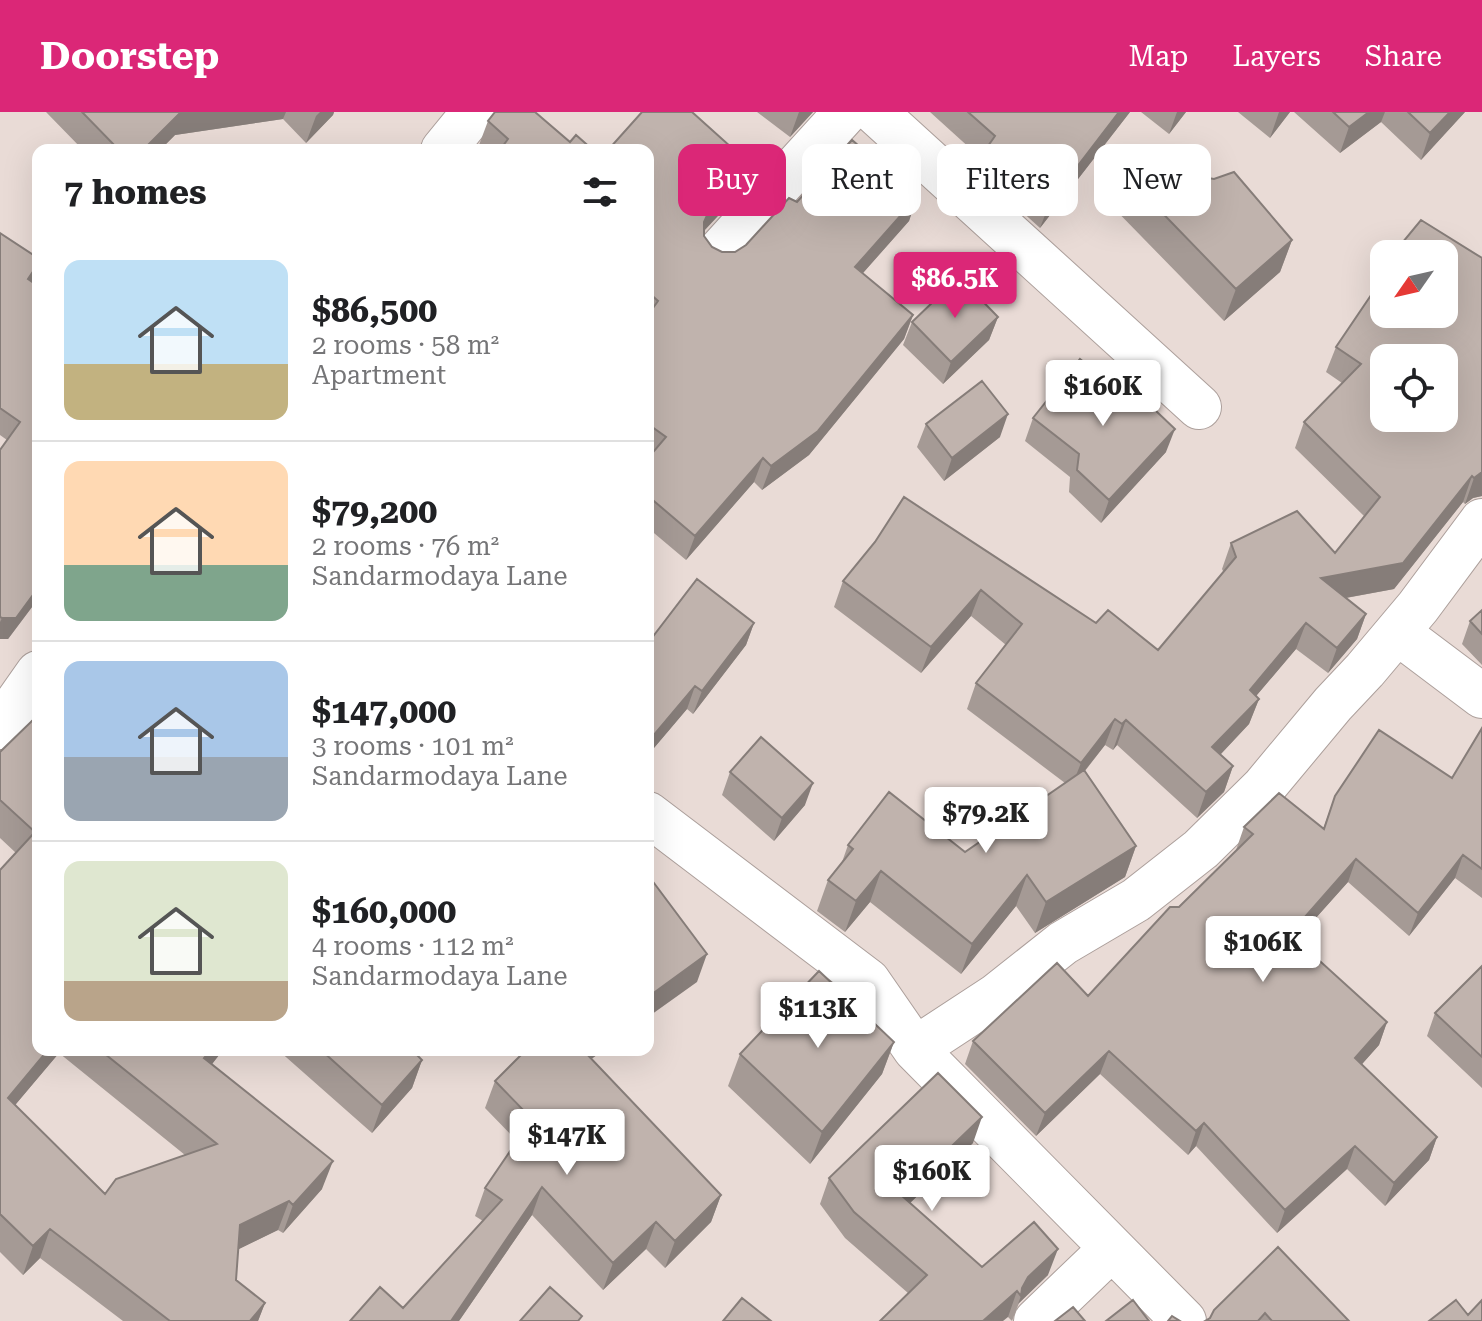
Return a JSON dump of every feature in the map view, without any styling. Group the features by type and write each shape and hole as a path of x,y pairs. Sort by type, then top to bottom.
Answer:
{"street":[{"path":"448,144 474,112"},
{"path":"719,252 846,112"},
{"path":"875,112 1199,407"},
{"path":"915,1049 996,996 1063,943 1136,900 1201,849 1263,788 1397,632 1482,521"},
{"path":"1397,632 1482,696"},
{"path":"0,727 32,682"},
{"path":"654,819 868,981 915,1049 1184,1321"},
{"path":"1036,1321 1111,1249"}],"building":[{"path":"82,112 181,112 149,144 113,144"},
{"path":"495,112 535,112 570,142 576,135 586,144 504,144 508,139 488,121"},
{"path":"642,112 692,112 728,144 678,144 678,216 707,216 704,236 712,247 722,252 735,252 746,245 773,216 786,216 786,201 789,198 797,202 802,196 802,216 900,216 855,267 913,315 818,431 771,466 763,458 695,536 654,501 654,451 666,437 654,428 654,307 658,301 654,297 654,144 613,144"},
{"path":"968,112 1119,112 1078,165 1078,144 989,144 995,136"},
{"path":"1333,112 1369,112 1349,127"},
{"path":"1408,112 1450,112 1430,133"},
{"path":"1234,172 1292,240 1236,289 1165,216 1211,216 1211,178"},
{"path":"1421,220 1453,240 1405,240"},
{"path":"0,233 32,254 32,273 28,279 32,282 32,596 16,618 0,617 0,450 20,422 0,408"},
{"path":"1458,243 1482,258 1482,472 1474,478 1472,476 1403,563 1321,578 1366,614 1337,648 1306,623 1250,690 1259,699 1212,747 1233,766 1206,792 1126,720 1122,724 1115,719 1081,763 976,683 1022,624 981,590 931,647 843,581 875,542 904,497 1096,623 1108,610 1158,650 1236,557 1231,543 1297,511 1335,553 1380,497 1304,422 1361,364 1336,347 1370,297 1370,328 1458,328"},
{"path":"959,277 998,317 951,362 912,322"},
{"path":"1080,359 1130,399 1136,392 1175,429 1109,500 1077,470 1079,454 1033,418"},
{"path":"982,381 1008,414 952,458 926,424"},
{"path":"697,579 754,623 702,691 695,686 654,735 654,635"},
{"path":"1482,610 1482,634 1470,621"},
{"path":"32,721 32,829 0,800 0,752"},
{"path":"1482,728 1482,869 1463,855 1418,913 1356,859 1290,934 1387,1022 1355,1058 1437,1137 1394,1183 1355,1146 1285,1210 1204,1123 1196,1131 1109,1051 1045,1113 973,1041 1057,963 1088,996 1170,907 1179,907 1253,834 1244,827 1279,793 1324,829 1335,796 1379,730 1452,778"},
{"path":"761,737 813,783 782,818 730,772"},
{"path":"1084,770 1136,846 1046,902 1027,875 972,944 881,871 856,901 828,880 853,849 848,845 889,792 965,852"},
{"path":"32,835 32,1056 43,1056 8,1098 105,1194 116,1179 217,1144 107,1056 206,1056 204,1058 333,1161 293,1205 289,1201 240,1225 236,1280 265,1303 250,1321 170,1321 50,1229 33,1246 0,1214 0,870"},
{"path":"654,883 707,954 654,993"},
{"path":"1482,966 1482,1057 1435,1013"},
{"path":"819,971 894,1042 822,1132 740,1054"},
{"path":"328,1056 418,1056 422,1060 382,1105"},
{"path":"520,1056 589,1056 721,1195 675,1241 656,1222 613,1263 542,1187 451,1321 350,1321 380,1287 403,1308 502,1200 485,1188 532,1119 495,1081"},
{"path":"938,1073 982,1117 901,1195 982,1267 1034,1222 1058,1249 1028,1277 1021,1296 1017,1291 983,1321 880,1321 927,1275 854,1212 829,1178"},
{"path":"1278,1247 1349,1321 1272,1321 1265,1313 1258,1321 1205,1321 1210,1318 1214,1310"},
{"path":"550,1287 582,1316 578,1321 520,1321"},
{"path":"742,1298 771,1321 723,1321"},
{"path":"1133,1300 1149,1321 1106,1321"},
{"path":"1456,1300 1468,1315 1482,1300 1482,1321 1429,1321"},
{"path":"1073,1307 1085,1321 1055,1321"}]}
